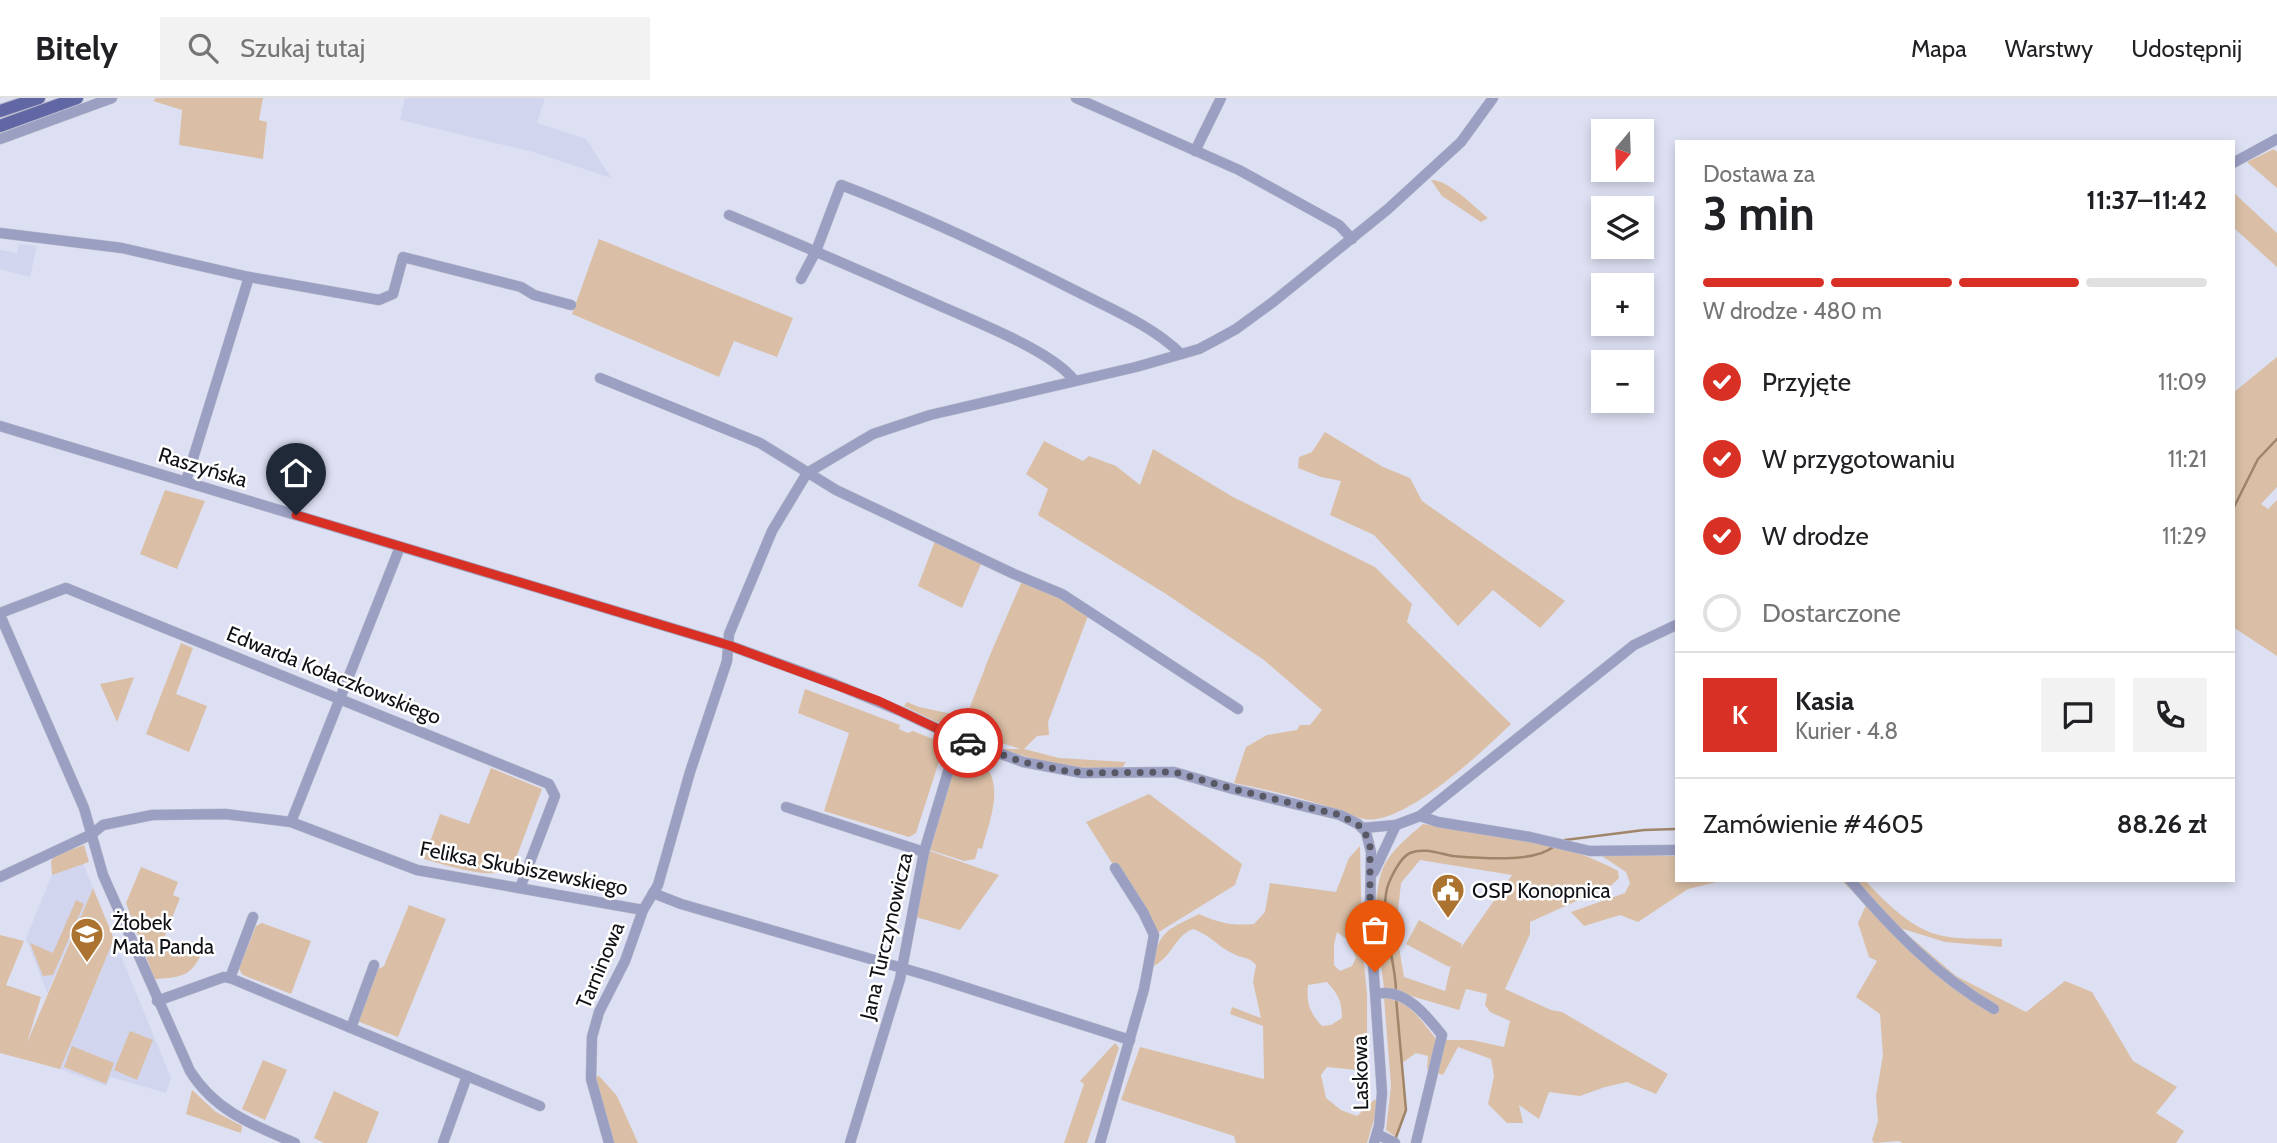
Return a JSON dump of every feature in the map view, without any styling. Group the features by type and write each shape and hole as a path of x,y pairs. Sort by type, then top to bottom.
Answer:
{"main road":[{"path":"0,111 38,98"},
{"path":"0,125 77,98"}],"street":[{"path":"0,139 112,98"},
{"path":"1076,98 1239,170 1339,225 1352,239"},
{"path":"1195,151 1221,98"},
{"path":"807,473 840,452 885,430 930,415 1136,367 1199,349 1236,329 1352,239 1461,142 1493,98"},
{"path":"2235,162 2277,139"},
{"path":"802,279 816,251 841,185 920,217 1049,277 1170,342 1181,354"},
{"path":"729,215 991,328 1056,365 1074,380"},
{"path":"0,233 122,248 249,277 379,300 393,294 403,257 521,287 534,295 571,305"},
{"path":"186,481 249,277"},
{"path":"600,378 760,443 836,490 1062,594 1238,709"},
{"name":"Raszyńska","path":"0,426 728,645 879,701 955,737 1023,762 1091,773 1174,772 1340,815 1363,828"},
{"name":"Tarninowa","path":"609,1143 591,1079 592,1037 599,1012 625,961 643,910 658,886 690,772 727,661 729,634 767,541 807,473"},
{"path":"292,822 400,547"},
{"name":"Edwarda Kołaczkowskiego","path":"0,614 66,588 549,784 555,796 520,888"},
{"path":"0,614 84,808 103,875 190,1071 213,1101 232,1114 295,1143"},
{"path":"1363,828 1396,825 1420,816 1634,645 1675,625"},
{"name":"Jana Turczynowicza","path":"850,1143 903,968 924,852 956,744 955,737"},
{"path":"786,807 924,852"},
{"name":"Feliksa Skubiszewskiego","path":"0,877 92,834 103,825 152,815 225,814 292,822 417,870 643,910"},
{"path":"1420,816 1438,822 1590,851 1675,850"},
{"name":"Laskowa","path":"1372,877 1396,825"},
{"name":"Laskowa","path":"1363,828 1370,845 1370,919 1382,1093 1375,1138"},
{"path":"1100,1143 1144,989 1154,935 1115,868"},
{"path":"1852,882 1889,926 1961,990 1994,1009"},
{"name":"Feliksa Skubiszewskiego","path":"653,893 681,904 903,968 1130,1040"},
{"path":"230,978 253,917"},
{"path":"351,1028 374,965"},
{"path":"157,1001 225,977 230,978 540,1106"},
{"path":"1377,994 1381,992 1401,996 1426,1015 1442,1035 1416,1143"},
{"path":"443,1143 467,1076"},
{"path":"262,1143 268,1131"},
{"path":"1375,1138 1392,1141"}],"shaded area":[{"path":"156,98 263,98 259,120 267,122 263,159 179,145 182,110 153,101"},
{"path":"405,98 545,98 537,123 586,139 611,178 533,152 400,120"},
{"path":"2274,149 2277,152 2277,188 2247,162"},
{"path":"1431,180 1453,189 1488,218 1481,222 1442,196"},
{"path":"2235,194 2277,233 2277,267 2235,229"},
{"path":"599,239 793,318 777,357 734,341 719,377 572,314"},
{"path":"19,244 37,246 30,277 0,269 0,250 17,253"},
{"path":"2277,357 2277,487 2261,504 2268,509 2277,500 2277,656 2235,628 2235,391"},
{"path":"1325,432 1383,467 1410,478 1422,501 1565,601 1540,628 1493,590 1458,626 1374,535 1330,515 1341,481 1298,468 1299,457 1312,452"},
{"path":"1044,441 1083,461 1089,456 1116,466 1140,485 1153,449 1233,497 1375,567 1412,604 1407,622 1511,724 1442,784 1400,811 1380,818 1364,819 1301,799 1234,783 1246,747 1267,735 1297,730 1300,725 1310,725 1322,710 1264,660 1166,594 1038,515 1048,489 1026,474"},
{"path":"165,490 205,501 177,569 140,554"},
{"path":"935,541 981,564 962,608 918,586"},
{"path":"1022,581 1049,591 1088,616 1048,722 1049,735 1037,736 1024,749 1059,758 1126,762 1122,768 1076,770 998,749 1020,749 934,721 904,706 907,702 966,717"},
{"path":"181,643 193,648 176,694 207,706 189,752 146,734"},
{"path":"134,677 117,722 100,684"},
{"path":"805,689 900,725 899,729 908,733 913,731 938,741 942,752 916,833 909,837 824,811 849,733 798,713"},
{"path":"968,753 986,767 994,786 994,796 982,849 978,848 975,859 964,861 930,850 953,774 960,758"},
{"path":"491,768 542,789 512,869 481,873 424,859 440,814 469,824"},
{"path":"1149,794 1242,864 1235,885 1154,935 1143,912 1086,822"},
{"path":"1423,824 1548,844 1596,860 1618,871 1619,878 1612,885 1530,922 1530,934 1505,989 1551,1010 1562,1012 1668,1074 1656,1094 1627,1082 1580,1096 1549,1092 1539,1119 1519,1105 1523,1123 1507,1123 1488,1104 1494,1076 1491,1059 1458,1047 1443,1075 1427,1069 1428,1056 1416,1053 1402,1063 1406,1110 1396,1137 1386,1130 1391,1086 1384,998 1401,1002 1408,1007 1437,1040 1472,1040 1504,1047 1510,1021 1490,1012 1485,1005 1487,994 1466,989 1459,1010 1384,988 1376,912 1379,882 1390,856","holes":["1420,860 1512,875 1460,949 1462,944 1419,920 1406,944 1449,967 1451,965 1445,991 1404,977 1396,930 1401,883"]},
{"path":"84,845 89,862 52,875 51,862 54,856"},
{"path":"1360,846 1367,1044 1361,1051 1362,1061 1357,1070 1327,1067 1321,1075 1326,1098 1341,1110 1357,1116 1375,1099 1378,1106 1367,1143 1236,1143 1234,1136 1121,1100 1140,1047 1264,1079 1263,1026 1230,1014 1232,1007 1261,1018 1253,982 1256,965 1193,929 1186,932 1165,958 1152,967 1158,945 1172,928 1199,914 1226,923 1254,924 1265,912 1270,883 1336,892 1349,858","holes":["1337,932 1349,941 1356,958 1352,966 1340,971 1334,965","1327,982 1339,998 1342,1018 1331,1025 1322,1026 1310,1007 1308,985"]},
{"path":"927,850 999,875 960,930 916,917"},
{"path":"1602,856 1675,856 1675,882 1717,882 1688,889 1638,922 1620,915 1584,926 1571,912 1625,893 1630,883 1626,872"},
{"path":"83,863 93,888 47,993 26,938 52,875"},
{"path":"141,867 178,882 173,895 180,898 164,938 202,953 193,967 184,974 155,979 151,970 126,903"},
{"path":"1843,882 1867,882 1901,915 1934,934 2002,939 2002,947 1945,942 1900,928 1956,976 2026,1012 2065,981 2092,992 2133,1061 2177,1087 2156,1113 2184,1131 2176,1143 1874,1143 1872,1140 1878,1121 1876,1096 1883,1055 1880,1014 1856,997 1877,961 1869,957 1858,923 1866,905"},
{"path":"93,888 114,939 60,1069 0,1053 0,935 24,941 6,985 41,997 27,1043"},
{"path":"76,900 84,904 53,975 43,976 30,943 53,953"},
{"path":"409,905 446,919 398,1037 357,1021 378,969 384,966"},
{"path":"262,923 311,941 291,994 243,975 239,969 256,926"},
{"path":"114,939 171,1078 166,1093 111,1077 106,1086 60,1069"},
{"path":"130,1031 153,1040 137,1080 114,1070"},
{"path":"1115,1043 1119,1048 1087,1143 1064,1143 1084,1084 1080,1081"},
{"path":"72,1046 114,1063 106,1084 64,1067"},
{"path":"263,1060 287,1070 265,1120 242,1109"},
{"path":"599,1076 617,1096 638,1143 613,1143 594,1077"},
{"path":"192,1090 216,1112 242,1126 241,1133 186,1114"},
{"path":"334,1091 379,1112 367,1143 324,1143 314,1138"}],"waterway":[{"path":"2235,505 2258,459 2277,439"},
{"path":"1565,840 1644,830 1675,829"},
{"path":"1396,990 1385,906 1389,884 1406,855 1415,851 1426,851 1453,856 1505,858 1533,855 1553,847"},
{"path":"1395,1140 1406,1110 1396,998"}],"way so far":[{"path":"968,743 1023,762 1066,771 1174,772 1352,820 1366,832 1370,845 1370,919 1375,972"}],"place":[{"name":"OSP Konopnica","path":"1448,920"},
{"name":"Żłobek Mała Panda","path":"87,964"}],"route":[{"path":"296,515 728,645 879,701 968,743"}]}
